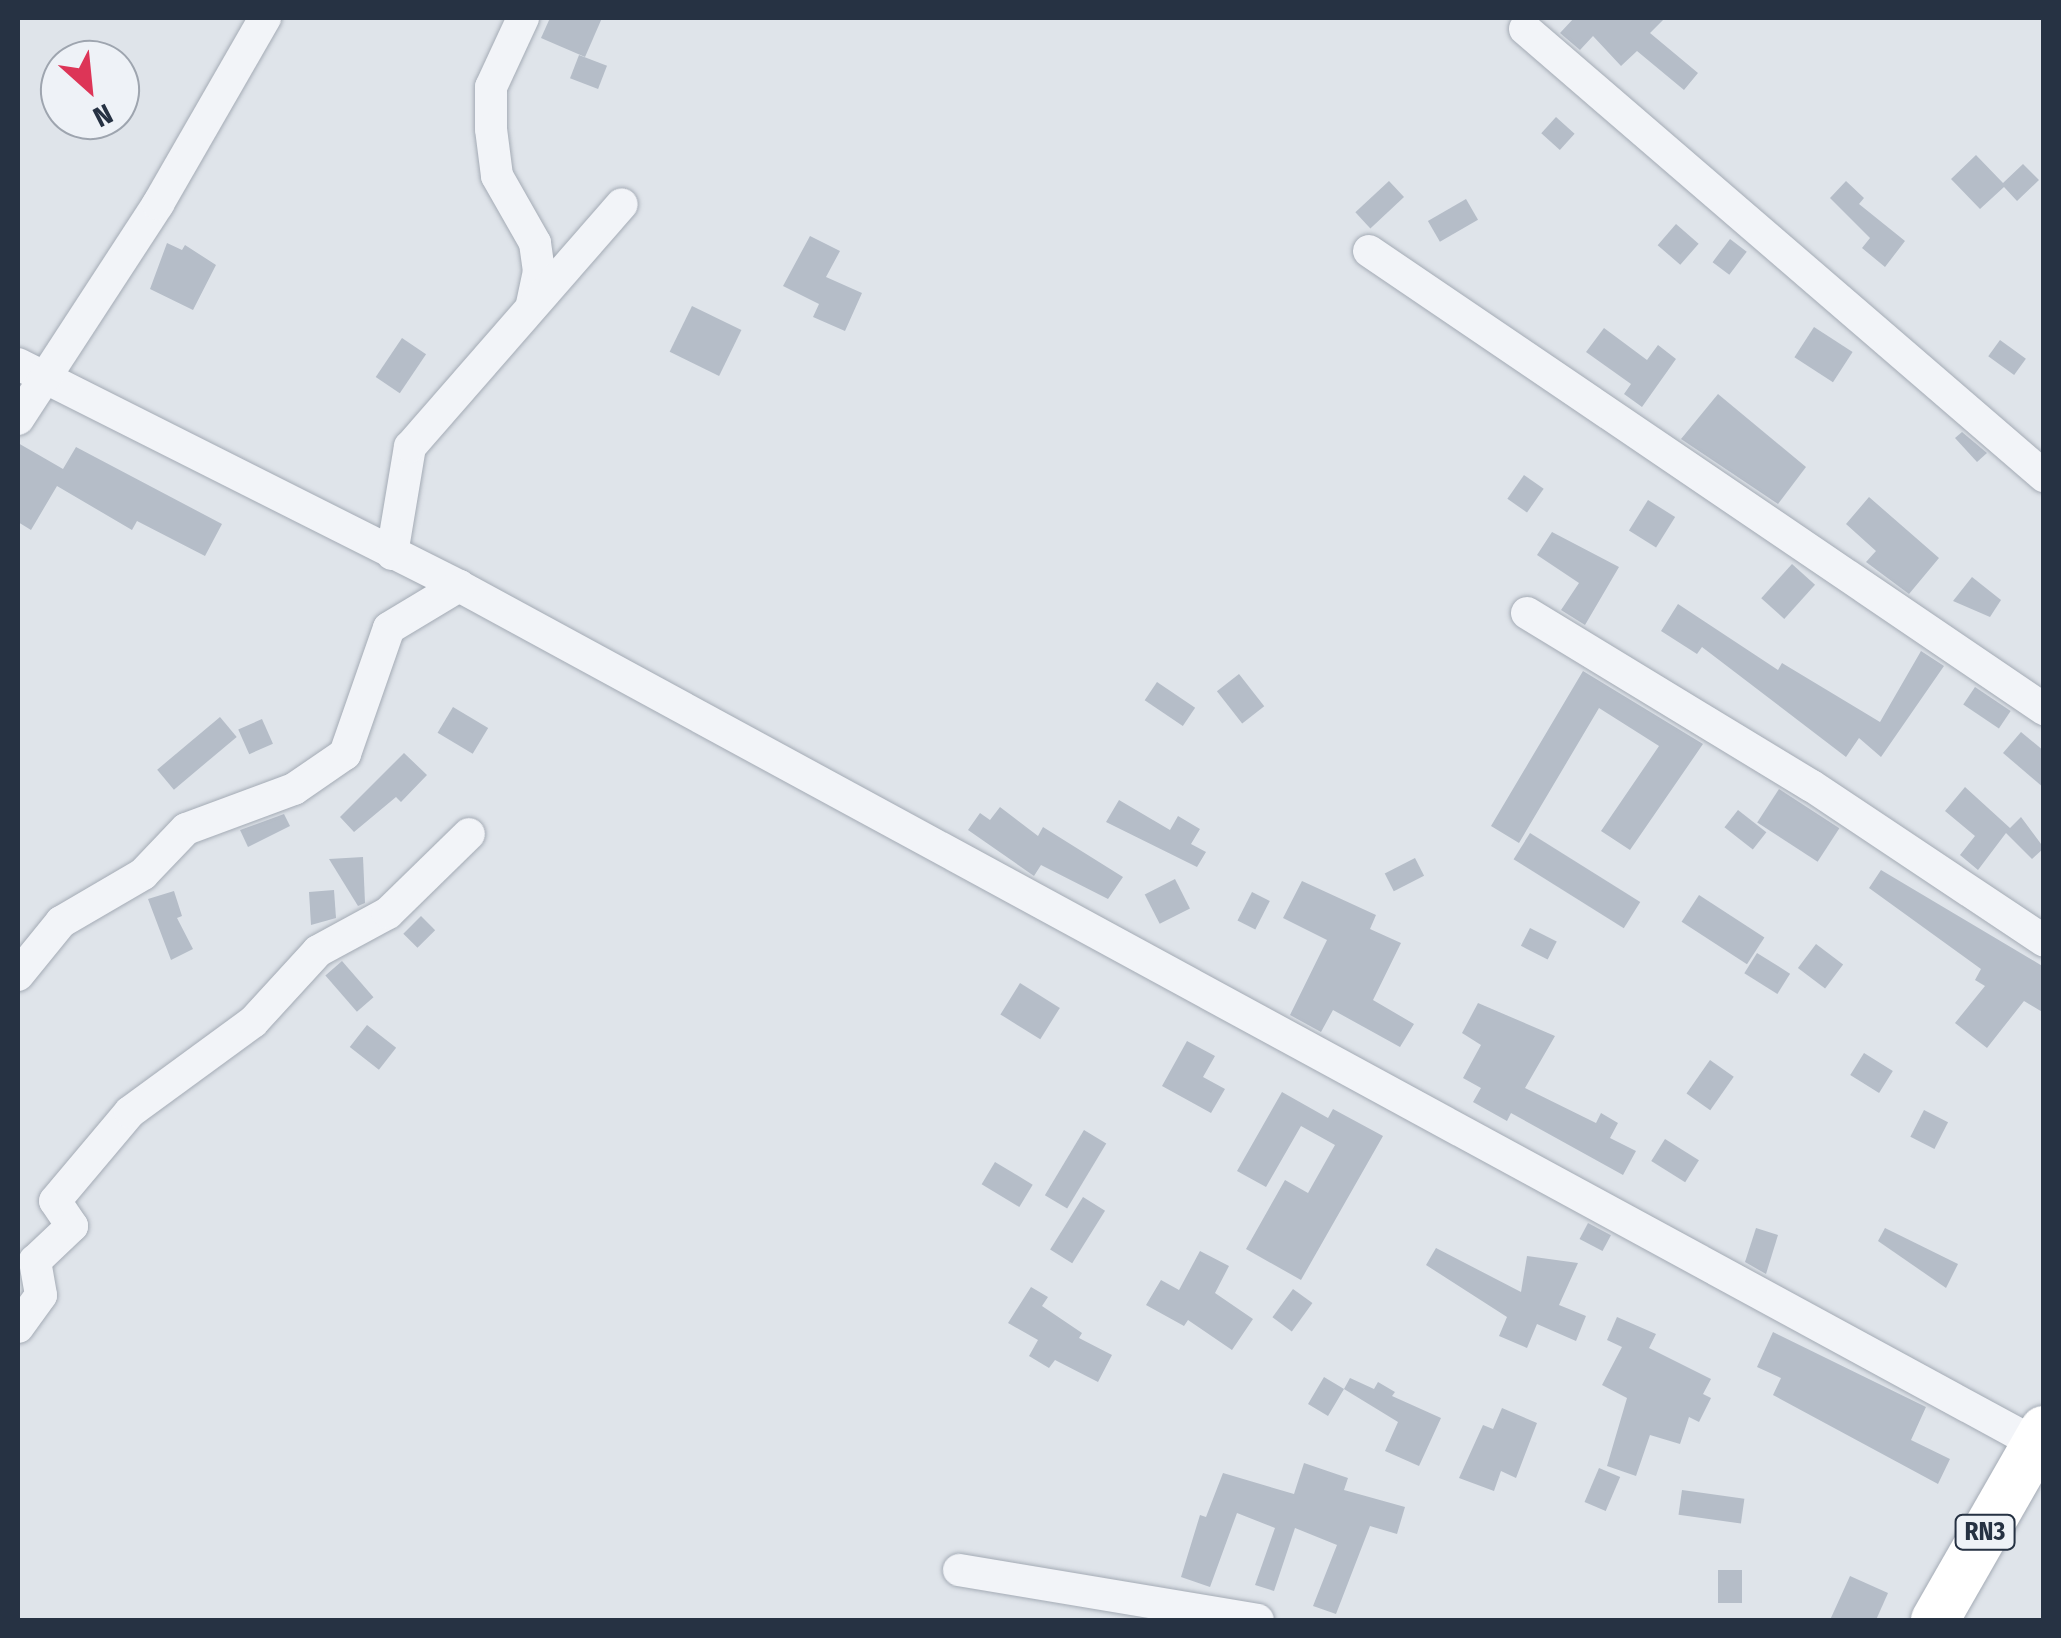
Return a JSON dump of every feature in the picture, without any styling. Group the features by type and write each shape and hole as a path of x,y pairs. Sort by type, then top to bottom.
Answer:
{"highway":[{"name":"RN3","path":"1934,1620 2041,1441"}],"street":[{"path":"18,419 31,370 158,204 265,18"},
{"path":"523,18 492,88 491,129 497,176 535,243 539,271 532,303"},
{"path":"1525,29 2044,476"},
{"path":"392,554 410,447 622,204"},
{"path":"1369,250 2044,709"},
{"path":"31,370 459,586 2041,1441"},
{"path":"18,975 61,922 144,874 186,829 294,789 345,754 389,628 459,586"},
{"path":"1526,613 1812,786 2044,940"},
{"path":"18,1327 41,1295 35,1261 72,1226 55,1202 130,1112 252,1022 318,951 401,903 469,834"},
{"path":"960,1570 1258,1620"}],"building":[{"path":"550,18 602,18 585,57 541,38"},
{"path":"1574,18 1665,18 1650,33 1698,73 1684,90 1637,51 1621,66 1593,36 1580,50 1560,33"},
{"path":"579,55 607,66 598,89 570,78"},
{"path":"1556,117 1575,134 1560,150 1541,133"},
{"path":"1976,155 2003,183 2023,164 2039,180 2017,201 2004,187 1980,209 1951,179"},
{"path":"1389,181 1404,197 1370,228 1355,212"},
{"path":"1846,181 1864,198 1859,204 1905,241 1885,267 1862,248 1870,238 1830,198"},
{"path":"1466,199 1478,220 1440,242 1428,221"},
{"path":"1676,224 1699,244 1680,265 1658,245"},
{"path":"810,236 840,251 826,277 862,293 845,331 813,317 819,304 783,286"},
{"path":"1730,239 1747,252 1729,275 1713,262"},
{"path":"167,243 182,250 185,245 216,265 193,310 150,289"},
{"path":"692,306 741,330 719,376 670,352"},
{"path":"1814,327 1853,352 1833,382 1794,357"},
{"path":"1604,328 1647,360 1658,345 1676,359 1642,407 1624,394 1631,384 1586,352"},
{"path":"402,338 426,354 400,393 376,377"},
{"path":"2000,340 2026,359 2014,375 1988,356"},
{"path":"1718,394 1806,467 1778,504 1681,439"},
{"path":"1962,432 1987,453 1977,462 1955,438"},
{"path":"18,443 63,469 76,447 222,524 205,556 137,521 132,530 57,486 31,530 18,522"},
{"path":"1524,475 1544,489 1527,513 1507,499"},
{"path":"1869,497 1939,558 1909,594 1866,562 1876,551 1846,524"},
{"path":"1648,500 1675,517 1656,547 1629,531"},
{"path":"1552,532 1619,567 1585,625 1561,610 1579,583 1537,555"},
{"path":"1792,564 1815,585 1784,619 1761,598"},
{"path":"1972,577 2001,600 1990,617 1953,601"},
{"path":"1678,604 1778,670 1782,663 1880,722 1921,651 1944,666 1881,757 1859,738 1846,757 1702,647 1697,654 1661,631"},
{"path":"1583,671 1703,744 1630,850 1601,831 1659,746 1599,708 1519,843 1491,826"},
{"path":"1239,674 1264,706 1242,724 1217,691"},
{"path":"1157,682 1195,708 1183,726 1145,700"},
{"path":"1975,687 2011,711 1999,728 1963,704"},
{"path":"453,707 488,728 473,754 438,733"},
{"path":"220,717 237,737 174,790 157,770"},
{"path":"262,719 273,744 249,754 238,730"},
{"path":"2021,732 2044,751 2044,788 2003,753"},
{"path":"404,753 427,775 401,802 396,797 354,832 340,817"},
{"path":"1965,787 2010,828 2021,817 2044,848 2032,859 2006,833 1978,870 1960,855 1975,836 1945,811"},
{"path":"1779,789 1839,828 1818,862 1757,823"},
{"path":"1119,800 1170,830 1178,816 1200,829 1191,844 1206,852 1197,867 1106,822"},
{"path":"1000,807 1038,836 1043,827 1123,877 1108,899 1041,865 1034,876 968,830 980,813 990,820"},
{"path":"1738,810 1766,832 1753,850 1724,827"},
{"path":"284,814 290,826 248,847 240,830"},
{"path":"1530,833 1640,902 1624,928 1514,859"},
{"path":"363,857 365,903 358,906 329,859"},
{"path":"1415,858 1424,876 1394,891 1385,873"},
{"path":"1881,870 2044,967 2044,1013 2024,1001 1987,1048 1955,1023 1985,986 1975,980 1981,969 1869,888"},
{"path":"1175,879 1190,908 1160,924 1145,894"},
{"path":"1302,881 1376,915 1370,929 1401,943 1373,1000 1414,1024 1400,1047 1333,1010 1321,1032 1290,1015 1327,940 1283,918"},
{"path":"334,890 336,918 311,925 309,892"},
{"path":"174,891 182,916 177,918 193,949 171,960 148,899"},
{"path":"1252,892 1270,901 1255,930 1237,921"},
{"path":"1699,895 1764,937 1747,964 1682,922"},
{"path":"421,916 435,930 417,948 403,934"},
{"path":"1530,928 1557,942 1548,959 1521,946"},
{"path":"1816,944 1843,964 1825,988 1798,968"},
{"path":"1757,953 1790,974 1777,994 1744,973"},
{"path":"342,961 373,997 357,1012 325,975"},
{"path":"1020,983 1060,1008 1040,1039 1000,1014"},
{"path":"1478,1003 1555,1036 1525,1088 1596,1123 1601,1113 1618,1123 1610,1138 1636,1151 1623,1175 1511,1113 1507,1121 1473,1102 1481,1088 1463,1078 1481,1045 1462,1033"},
{"path":"367,1025 396,1048 379,1070 350,1047"},
{"path":"1187,1041 1215,1056 1203,1077 1225,1089 1211,1113 1162,1086"},
{"path":"1864,1053 1893,1071 1879,1093 1850,1075"},
{"path":"1710,1060 1734,1077 1710,1110 1686,1094"},
{"path":"1282,1092 1328,1118 1333,1109 1383,1136 1301,1280 1246,1249 1285,1180 1308,1193 1335,1145 1301,1126 1266,1187 1237,1171"},
{"path":"1924,1110 1948,1122 1934,1149 1910,1137"},
{"path":"1084,1130 1106,1143 1067,1209 1045,1195"},
{"path":"1665,1139 1699,1160 1685,1182 1651,1161"},
{"path":"995,1162 1033,1185 1019,1207 982,1184"},
{"path":"1083,1197 1105,1211 1072,1263 1050,1250"},
{"path":"1588,1223 1611,1235 1603,1251 1580,1239"},
{"path":"1756,1228 1778,1235 1766,1274 1745,1262"},
{"path":"1885,1228 1958,1264 1946,1288 1878,1241"},
{"path":"1436,1248 1521,1292 1527,1256 1578,1263 1559,1305 1586,1316 1576,1341 1537,1324 1527,1348 1499,1336 1507,1317 1426,1265"},
{"path":"1200,1251 1229,1266 1215,1293 1253,1319 1232,1350 1188,1320 1184,1326 1146,1305 1161,1280 1179,1290"},
{"path":"1031,1287 1048,1297 1042,1306 1082,1333 1079,1338 1112,1355 1098,1382 1055,1360 1049,1368 1029,1356 1038,1340 1008,1323"},
{"path":"1293,1289 1312,1303 1292,1331 1272,1317"},
{"path":"1617,1317 1656,1334 1649,1348 1711,1379 1703,1394 1711,1398 1699,1422 1689,1417 1680,1444 1650,1435 1636,1476 1607,1466 1627,1398 1602,1385 1622,1347 1607,1340"},
{"path":"1773,1332 1926,1407 1911,1440 1950,1459 1938,1484 1773,1395 1781,1378 1757,1367"},
{"path":"1324,1377 1344,1389 1328,1416 1308,1404"},
{"path":"1350,1378 1374,1389 1378,1382 1395,1392 1392,1396 1441,1418 1419,1466 1385,1451 1398,1422 1344,1389"},
{"path":"1502,1408 1537,1423 1516,1478 1501,1471 1494,1491 1459,1478 1483,1425 1493,1429"},
{"path":"1304,1463 1348,1478 1344,1490 1405,1507 1397,1534 1370,1526 1336,1614 1313,1606 1337,1545 1295,1528 1274,1591 1255,1585 1275,1528 1237,1513 1210,1587 1181,1577 1200,1515 1206,1517 1223,1473 1294,1494"},
{"path":"1599,1468 1620,1477 1606,1511 1585,1502"},
{"path":"1682,1490 1744,1499 1741,1524 1679,1515"},
{"path":"1718,1570 1742,1570 1742,1603 1718,1603"},
{"path":"1850,1576 1888,1593 1876,1620 1830,1620"}]}
